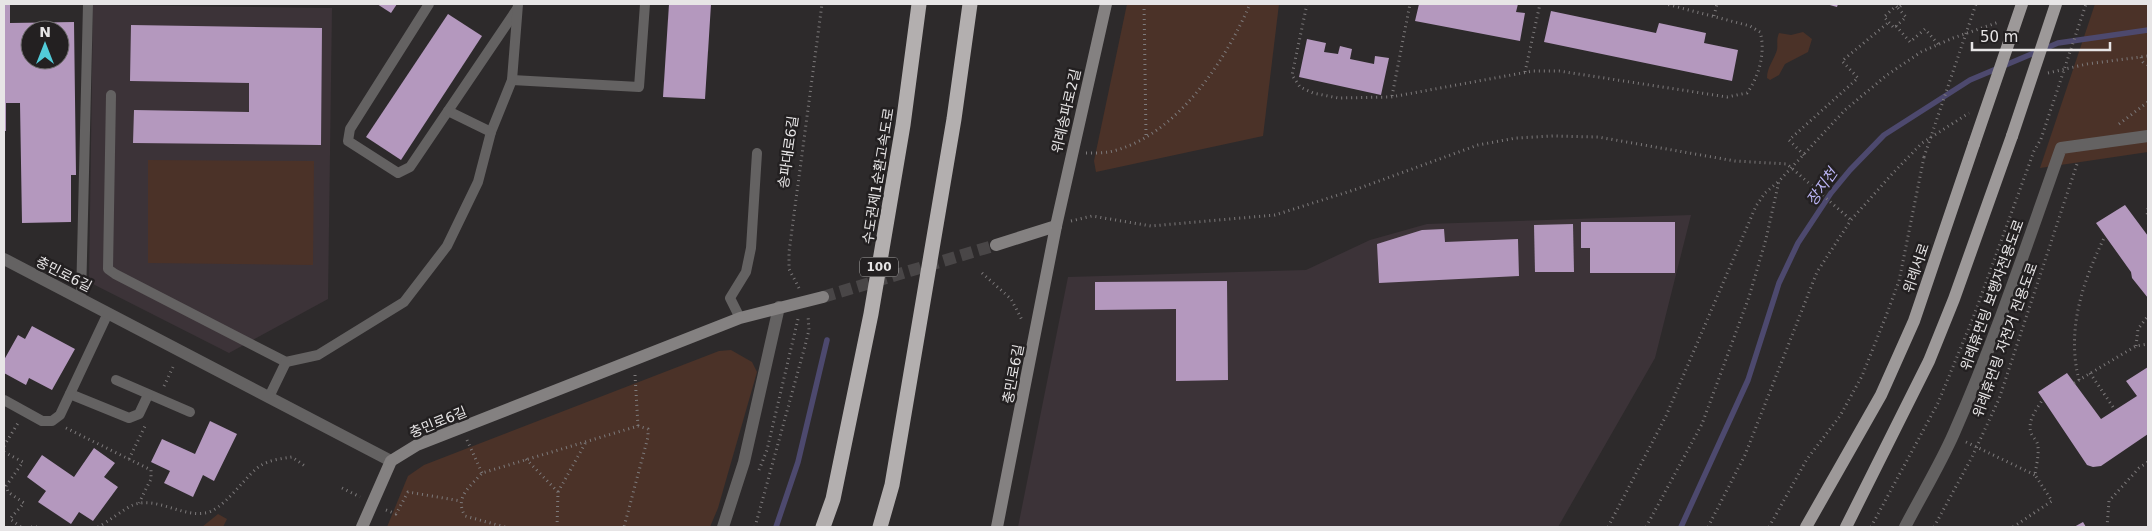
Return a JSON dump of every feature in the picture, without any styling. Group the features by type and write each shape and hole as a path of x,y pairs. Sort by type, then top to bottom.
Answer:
{"highway":[{"name":"수도권제1순환고속도로","path":"823,527 832,498 871,314 903,125 919,4"},
{"path":"880,527 892,485 954,119 970,4"}],"main road":[{"name":"위례서로","path":"1806,527 1881,396 1906,337 2022,4"},
{"path":"1846,527 1929,361 1954,300 2056,4"}],"street":[{"name":"위례송파로2길","path":"1056,226 1106,4"},
{"name":"위례휴먼링 보행자전용도로","path":"1905,527 1953,436 2009,298 2061,148 2148,136"},
{"name":"충민로6길","path":"997,527 1056,226"},
{"path":"996,245 1056,226"},
{"name":"충민로6길","path":"4,259 391,461 416,445 740,318 779,307 806,308 823,297"},
{"path":"723,527 744,462 779,307"},
{"path":"362,527 391,461"}],"lane":[{"path":"81,300 88,4"},
{"path":"429,4 350,129 348,141 398,173 410,167 518,5"},
{"path":"512,80 639,87 645,4"},
{"path":"111,96 108,268 114,274 286,362 318,355 404,302 448,246 478,182 491,132 512,80 518,5"},
{"path":"448,111 491,132"},
{"path":"740,318 730,298 746,272 751,248 758,153"},
{"path":"4,400 42,421 52,421 60,415 108,313"},
{"path":"269,397 286,362"},
{"path":"116,380 190,412"},
{"path":"70,394 129,418 139,414 153,397"}],"path":[{"name":"송파대로6길","path":"806,308 789,269 789,252 822,4"},
{"path":"1144,4 1146,137"},
{"path":"1071,154 1109,152 1146,137 1190,101 1238,32 1250,4"},
{"path":"1307,4 1292,75 1300,88 1313,93 1338,98 1392,97 1526,72 1559,71 1727,97 1747,93 1756,81 1763,42 1760,32 1750,26 1666,4"},
{"path":"1392,97 1410,4"},
{"path":"1526,72 1540,4"},
{"path":"1714,16 1717,4"},
{"path":"1903,4 1898,8 1896,6 1884,16 1894,28 1896,26 1910,42 1925,29 1938,44"},
{"path":"1769,527 1807,459 1840,416 1862,376 1886,316 1899,281 1924,157 1976,4"},
{"path":"1871,527 1938,403 1973,318 2034,151 2042,140 2086,4"},
{"path":"1896,26 1906,18 1898,8"},
{"path":"1608,527 1666,416 1756,206 1765,193 1780,181 1845,110 1887,75 1921,52 2003,20"},
{"path":"1804,155 1790,140 1858,78 1842,62 1889,22"},
{"path":"2045,74 2087,64 2148,56"},
{"path":"2141,57 2143,62 2148,65"},
{"path":"1708,527 1745,454 1817,272 1851,220 1922,143 1977,108"},
{"path":"1056,226 1092,216 1151,226 1275,215 1357,189 1478,145 1516,138 1598,137 1735,161 1787,164 1851,220"},
{"name":"위례휴먼링 자전거 전용도로","path":"1934,527 1976,447 1999,398 2081,153"},
{"path":"1646,527 1702,424 1748,297 1766,239 1780,181"},
{"path":"2148,209 2146,211 2148,215"},
{"path":"2079,380 2074,360 2074,343 2080,296 2090,266 2105,236"},
{"path":"982,274 1012,298 1023,322"},
{"path":"755,527 809,330 806,308"},
{"path":"758,476 767,450 799,316"},
{"path":"2136,346 2138,329 2148,316"},
{"path":"2074,383 2136,346 2148,344"},
{"path":"153,397 181,351"},
{"path":"634,360 638,426"},
{"path":"2090,373 2115,410"},
{"path":"2035,475 2039,449 2037,441 2032,434 2030,424 2043,400"},
{"path":"4,446 25,412"},
{"path":"52,421 151,470 151,479 138,504"},
{"path":"505,527 466,516 461,507 461,501 482,473 638,426 648,429 648,437 624,527"},
{"path":"462,428 482,473"},
{"path":"1953,436 2035,475 2052,501 2013,527"},
{"path":"557,527 558,492 587,441"},
{"path":"4,452 23,462 6,486 8,492 24,503 10,519 21,527"},
{"path":"98,527 133,505 149,502 174,509 205,514 222,504 257,468 273,460 292,457 305,466"},
{"path":"526,459 558,492"},
{"path":"2107,527 2109,501 2148,462"},
{"path":"342,488 396,514 408,492 461,501"},
{"path":"31,527 40,527"}],"shaded area":[{"path":"1127,4 1279,4 1263,136 1096,172 1094,161"},
{"path":"2095,4 2148,4 2148,152 2040,168"},
{"path":"93,5 332,8 328,299 229,353 89,282"},
{"path":"1803,32 1812,39 1808,52 1785,64 1779,75 1770,80 1767,78 1768,70 1777,50 1779,33 1791,35"},
{"path":"148,160 314,161 313,265 148,263"},
{"path":"1691,215 1655,358 1558,527 1018,527 1068,277 1306,270 1370,240 1427,224"},
{"path":"731,350 752,362 757,372 718,508 710,527 387,527 408,476 424,465 719,351"},
{"path":"218,514 227,519 223,527 202,527"}],"building":[{"path":"4,4 10,4 10,23 20,23 20,70 70,70 70,22 74,22 76,175 71,175 71,222 22,223 20,103 6,103 6,131 4,131"},
{"path":"377,4 397,4 391,13"},
{"path":"669,4 711,4 705,99 663,97"},
{"path":"1419,4 1518,4 1516,12 1525,13 1520,41 1415,21"},
{"path":"1826,4 1838,4 1837,7"},
{"path":"1551,11 1656,33 1659,23 1706,33 1704,43 1738,50 1732,81 1544,42"},
{"path":"448,14 482,36 401,160 366,137"},
{"path":"131,25 322,28 321,145 133,143 134,110 249,112 249,83 130,81"},
{"path":"1307,39 1326,43 1324,52 1338,54 1340,46 1352,49 1350,59 1374,64 1375,56 1389,58 1381,95 1299,77"},
{"path":"2125,205 2148,236 2148,298 2132,278 2131,272 2096,223"},
{"path":"1581,222 1675,222 1675,273 1590,273 1590,248 1581,248"},
{"path":"1573,224 1574,272 1535,272 1534,225"},
{"path":"1444,229 1445,242 1518,239 1519,276 1379,283 1377,244 1422,230"},
{"path":"1227,281 1228,380 1176,381 1176,309 1095,310 1095,282"},
{"path":"32,326 75,349 52,390 29,378 26,385 4,373 4,360 18,335 25,339"},
{"path":"2148,367 2148,434 2101,466 2093,467 2087,465 2038,392 2067,373 2101,419 2137,396 2126,381"},
{"path":"210,421 237,434 214,481 203,475 193,497 164,483 170,471 151,462 162,439 195,454"},
{"path":"94,448 115,463 104,477 118,487 93,521 79,512 71,524 38,502 46,491 27,477 42,455 74,477"},
{"path":"2083,522 2086,527 2074,527"}],"waterway":[{"name":"장지천","path":"1681,527 1748,380 1779,283 1798,243 1831,193 1850,170 1884,135 1970,80 2058,43 2148,30"},
{"path":"776,527 798,462 827,340"}],"tunnel":[{"path":"823,297 996,245"}]}
